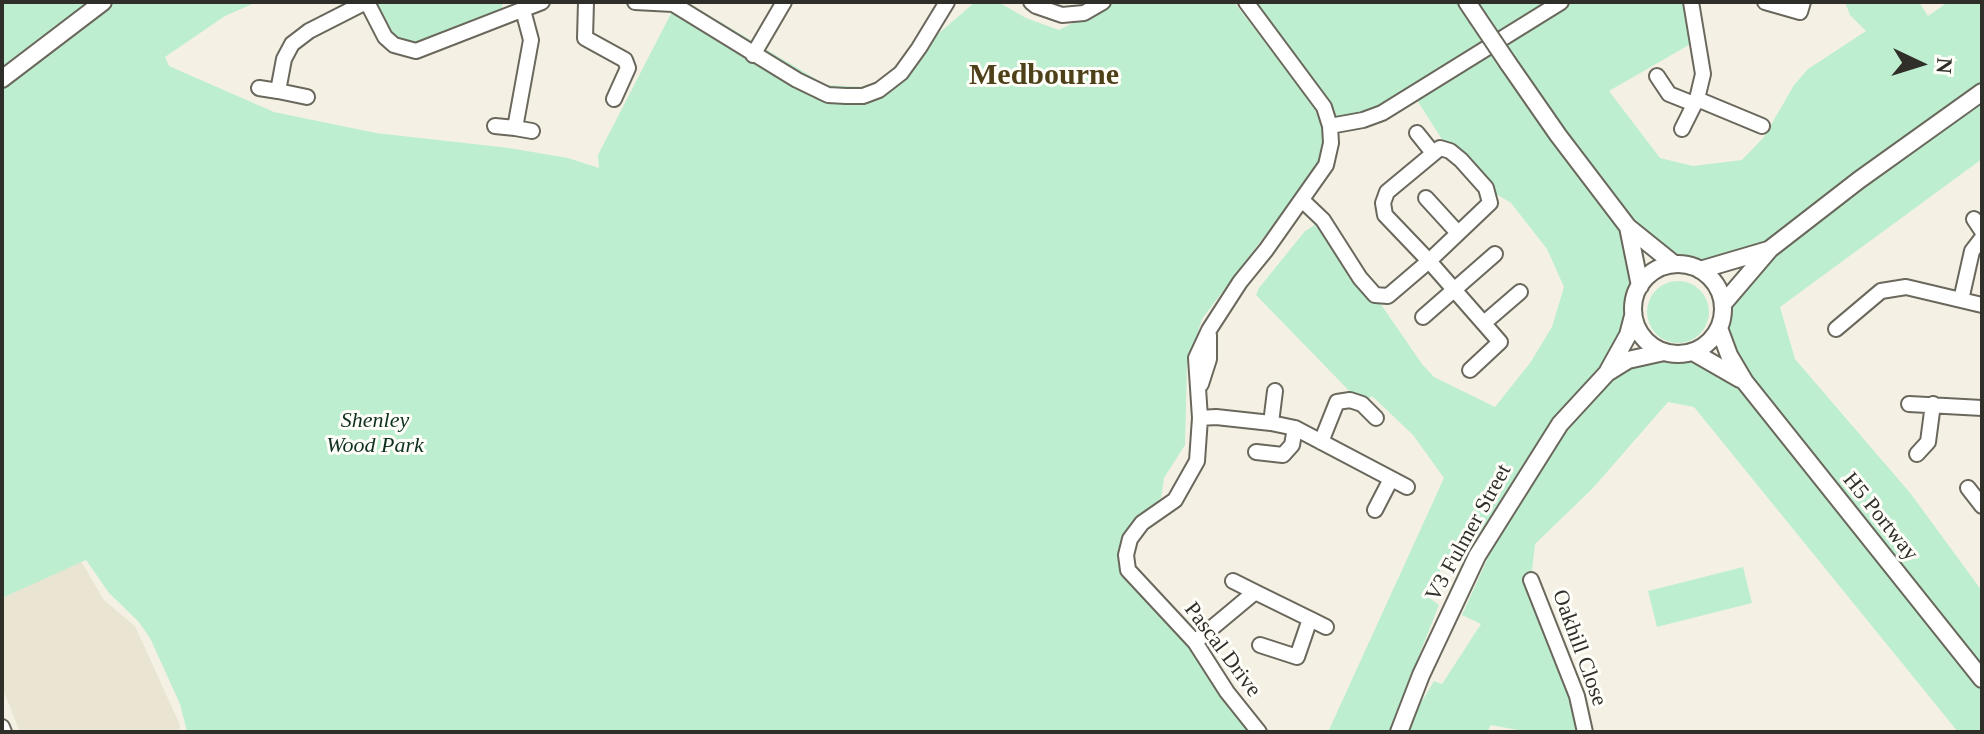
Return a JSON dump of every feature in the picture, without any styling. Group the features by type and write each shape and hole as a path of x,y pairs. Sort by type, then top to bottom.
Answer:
{"street":[{"path":"2,79 103,2"},
{"path":"278,91 284,59 292,44 309,31 367,2 385,37 394,45 416,51 542,2"},
{"path":"586,2 585,38 625,60 628,68 614,99"},
{"path":"635,2 671,3 753,55 828,95 863,96 879,90 901,73 947,2"},
{"path":"753,55 784,2"},
{"path":"1031,2 1062,15 1084,13 1103,2"},
{"path":"1246,2 1324,107 1330,126 1382,113 1561,2"},
{"path":"1467,2 1558,135 1628,227 1674,264"},
{"path":"1682,129 1696,101 1703,74 1691,2"},
{"path":"1765,2 1803,13"},
{"path":"515,128 531,40 523,10"},
{"path":"1657,76 1669,94 1762,126"},
{"path":"259,88 307,97"},
{"path":"1723,304 1770,249 1982,92"},
{"path":"495,126 532,131"},
{"name":"Pascal Drive","path":"1259,732 1227,692 1195,642 1128,570 1126,555 1130,539 1142,523 1175,500 1189,479 1199,454 1196,358 1209,330 1240,282 1326,165 1331,143 1330,126"},
{"path":"1417,133 1433,153"},
{"path":"1302,200 1323,220 1360,278 1375,295 1388,296 1429,261 1490,203 1486,188 1450,151 1440,148 1433,153 1387,192 1383,203 1385,215 1429,261 1500,342 1470,370"},
{"path":"1426,198 1458,233"},
{"path":"1628,227 1640,286"},
{"path":"1961,300 1972,251 1982,238"},
{"path":"1700,270 1770,249"},
{"path":"1423,317 1495,254"},
{"path":"1674,264 1700,270 1711,279 1723,304 1719,328 1704,346 1680,354 1664,352 1643,337 1633,314 1634,300 1649,275 1674,264"},
{"path":"1836,329 1881,291 1906,287 1982,305"},
{"path":"1484,323 1520,292"},
{"name":"V3 Fulmer Street","path":"1399,732 1440,633 1477,556 1560,424 1607,373 1628,335 1633,314"},
{"name":"H5 Portway","path":"1719,328 1729,355 1745,382 1982,679"},
{"name":"V3 Fulmer Street","path":"1607,373 1628,360 1664,352"},
{"name":"H5 Portway","path":"1693,352 1745,382"},
{"path":"1271,423 1275,391"},
{"path":"1321,442 1337,402 1350,400 1362,404 1376,418"},
{"path":"1909,404 1982,408"},
{"path":"1917,454 1928,442 1933,404"},
{"path":"1200,418 1216,417 1295,428 1407,487"},
{"path":"1256,452 1283,455 1292,445 1295,428"},
{"path":"1375,510 1391,479"},
{"path":"1968,488 1982,506"},
{"name":"Oakhill Close","path":"1531,580 1577,696 1585,732"},
{"path":"1233,581 1326,627"},
{"path":"1195,642 1255,592"},
{"path":"1260,645 1302,659 1310,619"}],"shaded area":[{"path":"81,561 104,600 135,626 180,725 179,732 20,732 2,687 2,598"}],"green space":[{"name":"Shenley Wood Park","path":"2,2 257,2 225,16 165,57 169,66 274,112 376,133 568,158 599,168 598,155 677,2 687,2 826,85 865,87 894,72 975,2 998,2 1026,18 1059,30 1115,2 1234,2 1313,105 1325,131 1322,156 1313,177 1202,319 1187,366 1185,445 1164,478 1161,498 1123,533 1130,539 1128,570 1259,732 187,732 180,704 150,638 138,621 109,593 86,560 2,598"},
{"path":"367,2 503,2 505,17 421,51 394,45"},
{"path":"1246,2 1683,2 1694,42 1609,91 1660,158 1693,166 1742,160 1764,137 1794,85 1808,69 1866,31 1850,15 1845,2 1919,2 1928,16 1948,2 1982,2 1982,159 1780,307 1795,359 1911,494 1982,591 1982,732 1958,732 1694,407 1668,402 1593,488 1535,544 1531,580 1585,732 1529,732 1491,725 1487,732 1407,732 1434,681 1442,684 1481,624 1462,615 1486,562 1501,517 1488,522 1470,546 1461,548 1444,563 1428,597 1439,605 1389,732 1328,732 1444,478 1413,435 1372,396 1362,404 1256,295 1259,288 1305,231 1323,220 1422,364 1434,377 1495,407 1530,363 1552,327 1564,287 1547,249 1511,203 1486,188 1443,148 1443,141 1413,94 1330,126","holes":["1629,228 1674,264 1700,270 1768,251 1723,304 1719,328 1743,381 1693,352 1671,354 1608,371 1633,314 1634,300 1640,286"]},
{"path":"1678,281 1690,283 1700,290 1707,300 1707,324 1700,334 1690,341 1678,343 1666,341 1656,334 1649,324 1647,312 1649,300 1656,290 1666,283"},
{"path":"1743,567 1752,603 1657,627 1648,591"}],"district":[{"name":"Medbourne","path":"1044,76"}]}
